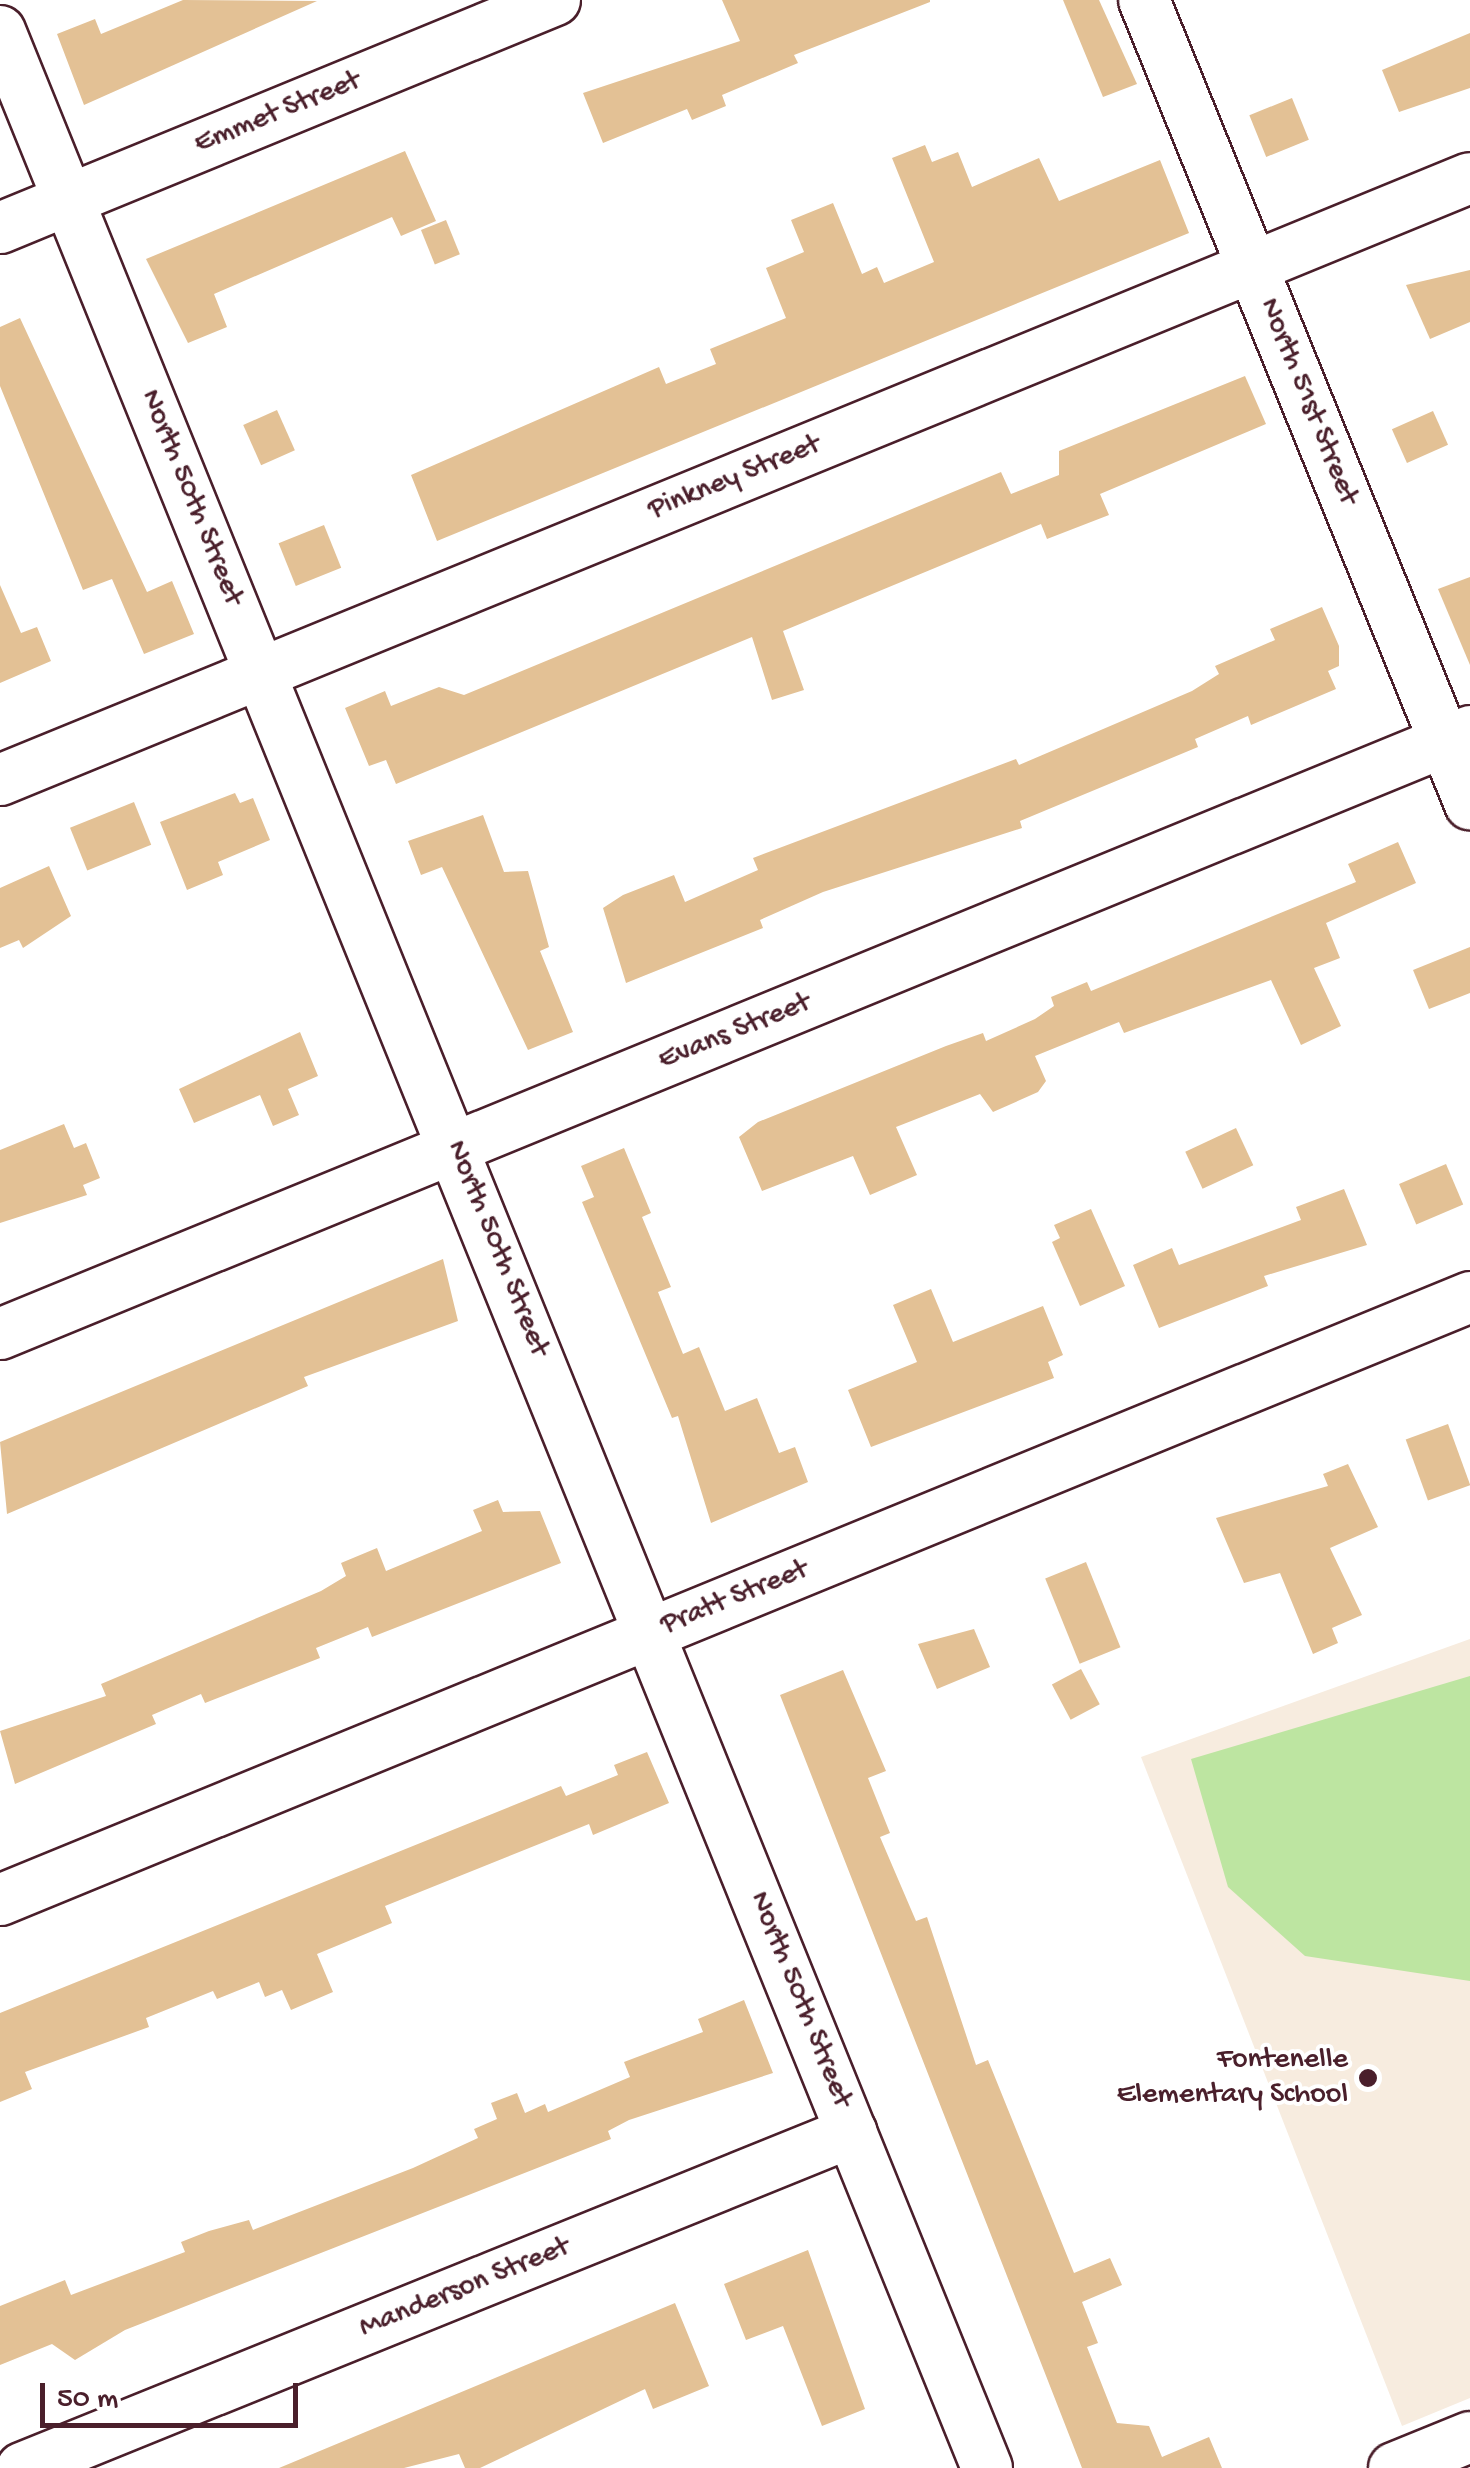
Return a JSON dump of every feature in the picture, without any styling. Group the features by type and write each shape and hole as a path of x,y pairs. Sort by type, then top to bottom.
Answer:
{"street":[{"name":"Emmet Street","path":"0,228 556,0"},
{"name":"North 51st Street","path":"1144,0 1253,267 1457,736 1470,804"},
{"name":"North 50th Street","path":"0,31 987,2468"},
{"name":"Pinkney Street","path":"0,780 1470,178"},
{"name":"Evans Street","path":"0,1334 1457,736"},
{"name":"Pratt Street","path":"0,1900 1470,1297"},
{"name":"Manderson Street","path":"22,2468 852,2132"},
{"path":"1394,2468 1470,2437"}],"shaded area":[{"name":"Fontenelle Elementary School","path":"1470,1639 1470,2398 1402,2426 1141,1757"}],"green space":[{"path":"1470,1676 1470,1981 1305,1956 1228,1887 1191,1759"}],"building":[{"path":"183,0 317,1 84,105 57,34 95,19 101,34"},
{"path":"722,0 930,2 794,55 798,63 722,95 726,106 692,120 687,109 603,143 583,93 740,41"},
{"path":"1063,0 1099,0 1137,84 1103,97"},
{"path":"1470,33 1470,88 1399,112 1382,70"},
{"path":"1292,98 1309,140 1266,157 1249,115"},
{"path":"925,145 932,162 958,152 972,187 1039,158 1059,201 1160,160 1189,233 437,541 411,475 659,367 666,384 716,364 710,349 786,318 766,268 804,252 791,220 833,203 862,274 877,267 884,283 934,262 892,158"},
{"path":"405,151 436,221 401,236 392,217 214,294 227,327 188,343 146,259"},
{"path":"446,220 460,254 435,264 421,230"},
{"path":"1470,270 1470,322 1430,339 1406,285"},
{"path":"20,318 147,592 172,581 194,634 144,654 112,579 83,590 0,386 0,327"},
{"path":"1245,376 1266,424 1100,494 1109,515 1047,539 1041,524 783,631 804,690 772,700 752,637 396,784 386,760 369,766 345,708 385,691 391,706 439,687 464,695 1001,472 1011,494 1059,475 1059,451"},
{"path":"277,410 295,450 261,465 243,425"},
{"path":"1433,411 1448,445 1407,463 1392,429"},
{"path":"324,525 341,568 296,586 279,543"},
{"path":"1470,577 1470,665 1438,589"},
{"path":"0,585 21,633 37,627 51,661 0,683"},
{"path":"1322,607 1339,646 1339,666 1328,671 1336,689 1251,725 1248,716 1195,739 1198,747 1020,821 1022,828 823,892 760,920 763,928 626,983 603,908 623,895 674,875 685,902 758,870 753,858 1016,759 1019,765 1192,691 1219,674 1215,666 1275,640 1270,629"},
{"path":"235,793 240,803 253,798 270,840 218,862 223,875 187,890 160,822"},
{"path":"134,802 151,845 87,870 70,828"},
{"path":"483,815 504,872 528,871 549,947 540,951 573,1032 528,1050 442,867 421,875 408,841"},
{"path":"1398,842 1416,883 1326,923 1340,958 1314,968 1341,1026 1301,1045 1271,980 1124,1033 1119,1022 1035,1056 1046,1081 1038,1092 993,1112 980,1094 896,1127 917,1175 870,1195 853,1156 762,1191 739,1137 758,1122 946,1046 983,1033 986,1041 1035,1019 1054,1006 1051,997 1087,982 1091,991 1356,882 1348,864"},
{"path":"49,866 71,916 23,948 19,940 0,948 0,888"},
{"path":"1470,947 1470,993 1429,1009 1413,970"},
{"path":"300,1032 318,1076 288,1089 299,1115 273,1126 260,1095 194,1123 179,1089"},
{"path":"64,1124 74,1148 86,1143 100,1178 83,1185 87,1195 0,1223 0,1150"},
{"path":"1236,1128 1253,1165 1203,1189 1185,1152"},
{"path":"624,1148 651,1213 642,1217 671,1287 658,1292 683,1354 699,1347 725,1411 757,1398 779,1453 795,1447 808,1482 711,1523 678,1416 672,1418 582,1202 594,1197 581,1166"},
{"path":"1446,1164 1463,1205 1416,1224 1399,1184"},
{"path":"1344,1189 1367,1245 1264,1276 1268,1286 1159,1328 1133,1265 1172,1248 1179,1265 1301,1220 1296,1207"},
{"path":"1091,1209 1125,1286 1080,1306 1052,1242 1060,1238 1054,1225"},
{"path":"443,1259 458,1321 304,1377 308,1386 7,1514 0,1442"},
{"path":"931,1289 953,1342 1043,1306 1063,1355 1048,1362 1054,1378 871,1447 848,1390 917,1362 893,1305"},
{"path":"1448,1424 1470,1485 1428,1500 1406,1439"},
{"path":"1348,1464 1378,1527 1330,1548 1362,1615 1332,1628 1338,1643 1313,1654 1280,1573 1244,1583 1216,1518 1328,1486 1323,1474"},
{"path":"498,1500 503,1512 540,1511 561,1563 372,1637 368,1627 316,1648 320,1658 205,1703 201,1694 152,1715 156,1724 15,1784 0,1731 106,1696 101,1684 321,1591 346,1576 341,1563 377,1548 386,1571 482,1531 473,1510"},
{"path":"1086,1562 1120,1647 1080,1664 1045,1578"},
{"path":"974,1629 990,1667 937,1689 918,1644"},
{"path":"1081,1669 1100,1704 1071,1720 1052,1684"},
{"path":"843,1670 886,1771 868,1778 890,1833 880,1837 916,1921 927,1917 976,2065 988,2060 1074,2273 1110,2258 1122,2285 1082,2302 1098,2343 1087,2347 1117,2423 1149,2426 1162,2457 1209,2437 1222,2468 1082,2468 780,1695"},
{"path":"647,1752 669,1803 593,1835 589,1824 385,1906 392,1923 317,1954 333,1992 291,2010 282,1990 265,1997 259,1982 217,1999 213,1991 146,2018 149,2027 25,2072 32,2089 0,2102 0,2013 561,1786 566,1796 618,1775 614,1765"},
{"path":"744,2000 773,2073 629,2120 608,2131 611,2139 125,2330 75,2360 52,2344 0,2365 0,2306 65,2280 71,2295 185,2252 181,2242 209,2231 249,2220 253,2230 413,2168 478,2138 474,2129 497,2119 491,2103 517,2093 525,2113 545,2104 548,2112 630,2077 624,2062 703,2032 698,2019"},
{"path":"808,2250 865,2409 822,2426 783,2326 746,2340 724,2284"},
{"path":"675,2303 709,2386 653,2409 645,2389 480,2468 465,2468 459,2454 404,2468 279,2468"}],"place":[{"name":"Fontenelle Elementary School","path":"1368,2078"}]}
